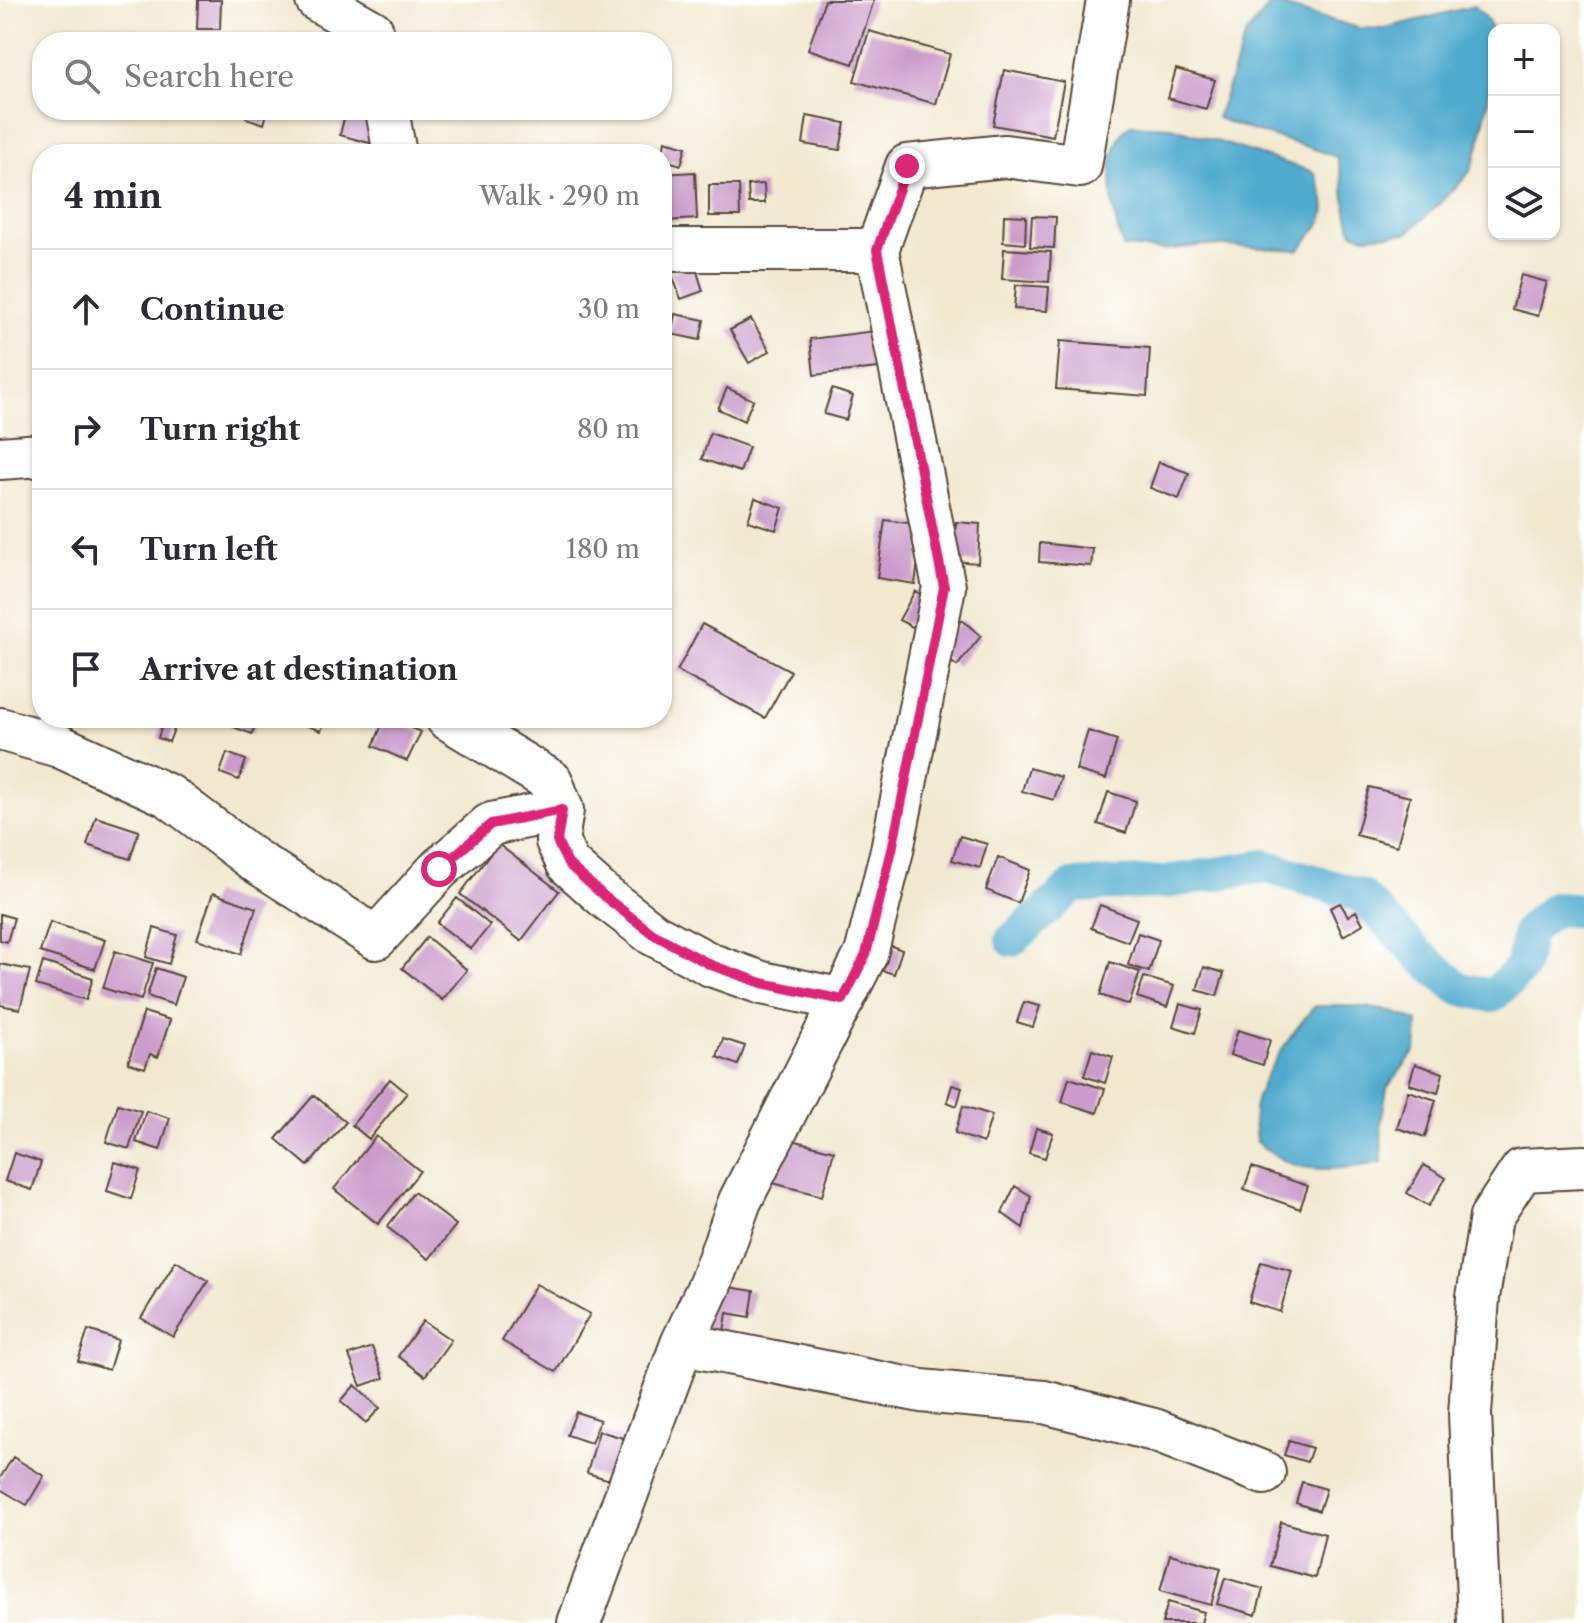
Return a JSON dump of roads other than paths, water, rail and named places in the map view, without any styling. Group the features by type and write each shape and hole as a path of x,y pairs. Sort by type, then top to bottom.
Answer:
{"street":[{"path":"317,0 372,32"},
{"path":"579,1623 682,1344 710,1284 740,1201 866,954 892,850 944,587 877,250 907,166 1005,156 1080,166 1108,0"},
{"path":"389,120 393,144"},
{"path":"672,250 877,250"},
{"path":"0,458 32,456"},
{"path":"464,728 551,781 562,810 557,841 568,864 653,934 711,965 750,978 843,1000"},
{"path":"0,729 59,746 169,796 254,860 376,938 439,869 491,824 562,810"},
{"path":"1479,1623 1470,1414 1478,1297 1491,1217 1522,1170 1584,1167"},
{"path":"682,1344 921,1391 1044,1402 1154,1430 1264,1473"}],"water":[{"path":"1272,3 1359,28 1382,29 1474,6 1489,24 1488,96 1470,171 1408,233 1365,236 1353,233 1337,157 1217,118 1246,34"},
{"path":"1130,125 1172,127 1314,172 1325,206 1321,221 1299,250 1205,245 1163,250 1123,247 1115,218 1111,183 1115,150"},
{"path":"1315,1006 1381,1009 1418,1022 1416,1050 1387,1088 1381,1122 1382,1162 1318,1169 1294,1165 1256,1142 1254,1110 1262,1084 1288,1041"}],"waterway":[{"path":"1012,940 1073,886 1166,882 1265,866 1362,896 1418,954 1458,988 1492,996 1521,969 1529,931 1554,909 1584,911"}]}
